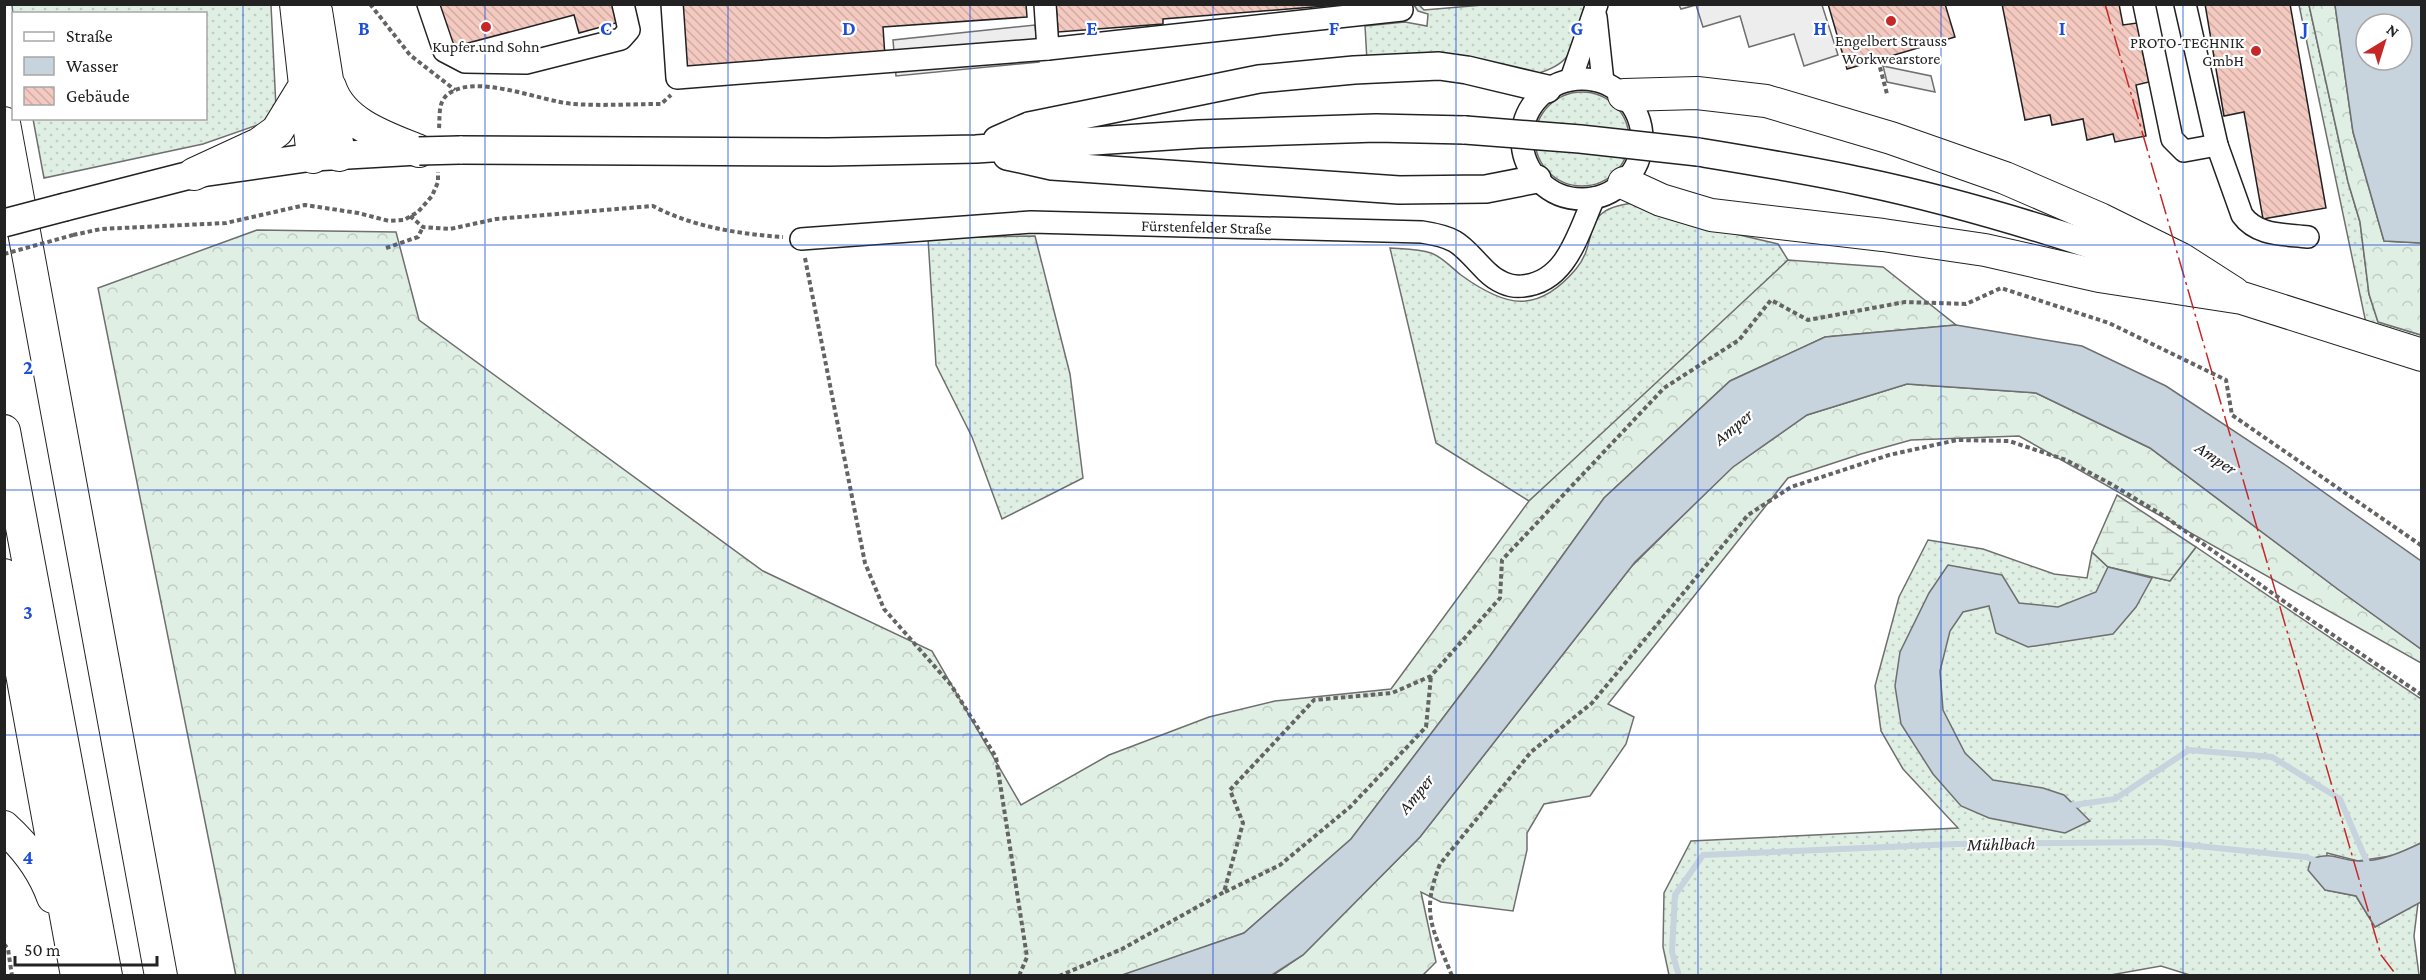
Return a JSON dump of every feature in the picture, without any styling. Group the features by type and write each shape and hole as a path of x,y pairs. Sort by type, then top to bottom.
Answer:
{"highway":[{"path":"296,4 315,81 326,156"},
{"path":"195,174 259,144 277,131 315,81 315,4"},
{"path":"315,81 333,94 345,112 370,129 419,152"},
{"path":"1613,89 1697,93 1766,101 1891,138 2005,178 2100,219 2181,260 2242,298"},
{"path":"4,123 161,975"},
{"path":"1624,183 1661,200 1711,215 1883,235 1985,250 2099,276 2242,298 2421,355"},
{"path":"4,431 106,975"},
{"path":"4,574 77,975"},
{"path":"4,827 26,847 48,882 71,943"}],"main road":[{"path":"976,149 1029,126 1259,79 1354,70 1438,66 1559,84"},
{"path":"4,223 195,174 326,156 460,150 828,152 976,149 1199,134 1376,128 1465,130 1580,138 1698,152 1865,182 2098,245 2242,298"},
{"path":"976,149 1052,166 1398,189 1486,189 1536,179"}],"street":[{"path":"428,4 444,51 452,57 465,62 526,63 621,39 629,30 623,4"},
{"path":"672,4 677,78 1048,49 1402,10 1401,4"},
{"path":"1045,4 1048,49"},
{"path":"2144,4 2172,139 2184,151 2217,145"},
{"path":"2185,4 2217,145 2242,216 2249,225 2259,231 2308,237"},
{"path":"1559,84 1587,79 1613,89 1636,111 1642,129 1642,149 1636,167 1624,183 1610,193 1580,200 1550,190 1536,179 1526,162 1521,142 1524,122 1533,104 1559,84 1596,8"},
{"path":"1596,8 1613,89"},
{"path":"1566,197 1574,243"},
{"name":"Fürstenfelder Straße","path":"803,239 1031,222 1422,232 1442,235 1460,243 1499,282 1516,287 1547,280 1561,267 1594,198"}],"path":[{"path":"370,4 410,55 455,90"},
{"path":"1878,60 1887,94"},
{"path":"410,216 423,227 450,229 496,219 653,206 671,216 702,225 750,234 803,239 865,563 884,609 951,685 996,757 1027,957 1019,975"},
{"path":"387,248 418,237 423,227"},
{"path":"4,254 73,235"},
{"path":"1224,892 1243,824 1230,790 1314,700 1392,693 1431,676 1500,598 1502,560 1664,388 1739,340 1772,300 1808,320 1905,302 1966,304 2001,288 2109,323 2226,380 2232,415 2421,546"},
{"path":"1452,975 1432,926 1429,906 1432,885 1440,864 1531,752 1592,703 1748,515 1791,487 1889,454 1957,440 2009,441 2066,460 2164,516 2305,617 2421,695"},
{"path":"1059,975 1122,949 1224,892 1280,865 1350,807 1426,727 1431,676"},
{"path":"4,944 8,949 12,975"}],"green space":[{"path":"1495,4 1585,5 1572,49 1567,57 1559,64 1535,74 1367,61 1365,26 1405,22 1427,26 1428,14 1418,11 1414,5 1419,5 1424,10"},
{"path":"12,5 271,5 276,108 269,121 203,144 44,178 33,120 207,120 207,12 13,12"},
{"path":"2299,5 2309,5 2348,182 2360,222 2369,294 2378,322 2421,335 2421,345 2367,328"},
{"path":"2309,5 2335,5 2353,132 2384,241 2421,243 2421,335 2378,322 2369,294 2360,222 2348,182"},
{"path":"1582,92 1600,95 1615,106 1626,121 1629,139 1626,157 1615,172 1600,183 1582,186 1564,183 1549,172 1538,157 1535,139 1538,121 1549,106 1564,95"},
{"path":"1634,203 1693,224 1778,244 1788,260 1696,349 1529,501 1436,443 1390,248 1431,253 1492,294 1520,301 1534,300 1562,284 1576,269 1588,247 1593,227 1604,212 1616,206"},
{"path":"257,230 396,232 419,320 763,571 932,651 1021,805 1109,755 1209,717 1275,701 1391,689 1529,501 1788,260 1883,267 1956,325 1825,337 1730,381 1604,498 1490,656 1351,839 1244,933 1122,976 236,976 98,288"},
{"path":"1035,236 1070,374 1083,478 1002,519 972,437 936,365 928,238"},
{"path":"1907,384 2036,393 2150,448 2421,649 2421,663 2019,436 1911,440 1788,478 1608,704 1634,717 1626,744 1590,796 1544,804 1527,833 1527,850 1513,911 1441,902 1421,892 1436,962 1423,975 1272,976 1303,955 1420,837 1631,567 1730,469 1807,415"},
{"path":"2117,495 2196,547 2170,581 2108,567 2092,552"},
{"path":"1928,540 1983,549 2054,574 2087,578 2092,552 2108,567 2170,581 2196,547 2421,699 2421,843 2397,855 2358,861 2327,853 2325,890 2356,896 2375,927 2418,903 2414,936 2419,975 2193,976 2161,966 2105,976 1669,975 1663,947 1664,893 1691,841 1958,828 1903,769 1881,731 1875,686 1899,597"}],"shaded area":[{"path":"1679,5 1696,5 1681,9"},
{"path":"1696,5 1822,5 1838,55 1804,66 1794,34 1749,47 1740,16 1703,27"},
{"path":"1035,25 1039,62 896,76 893,40"},
{"path":"1883,66 1931,76 1935,92 1887,82"}],"water":[{"path":"2335,5 2421,5 2421,243 2384,241 2353,132"},
{"name":"Amper","path":"1956,325 2082,346 2166,386 2284,464 2421,561 2421,649 2150,448 2036,393 1907,384 1807,415 1733,467 1635,562 1420,837 1303,955 1272,975 1122,975 1244,933 1351,839 1490,656 1604,498 1730,381 1825,337"},
{"path":"1948,565 2002,575 2019,603 2058,607 2096,592 2108,567 2152,578 2136,607 2113,634 2028,647 1996,633 1989,606 1963,612 1950,631 1940,671 1943,710 1965,753 1993,780 2043,788 2064,795 2090,821 2065,833 1989,818 1961,806 1933,774 1901,724 1895,686 1900,652 1929,593"},
{"path":"2421,843 2421,902 2375,927 2356,896 2325,890 2308,870 2311,859 2319,857 2331,856 2358,861 2374,860 2399,853"}],"building":[{"name":"Kupfer und Sohn","path":"437,4 618,4 623,21 579,33 574,15 449,48"},
{"path":"677,4 1026,4 1027,17 883,27 885,57 682,71"},
{"path":"1056,4 1338,5 1163,19 1163,24 1058,32"},
{"name":"Engelbert Strauss Workwearstore","path":"1828,4 1945,4 1955,37 1847,69"},
{"path":"2002,4 2119,4 2123,25 2137,23 2149,82 2136,85 2146,136 2115,142 2113,134 2087,140 2083,119 2052,125 2050,115 2025,120"},
{"path":"2205,4 2290,4 2326,208 2263,219 2244,112 2224,116"}],"waterway":[{"path":"2067,806 2115,799 2189,750 2272,757 2340,799 2369,867"},
{"name":"Mühlbach","path":"1679,976 1672,952 1675,895 1703,855 1956,844 2159,842 2306,857 2317,861"}],"power":[{"path":"2105,4 2381,955 2397,976"}],"place":[{"name":"Engelbert Strauss Workwearstore","path":"1891,21"},
{"name":"Kupfer und Sohn","path":"486,27"},
{"name":"PROTO-TECHNIK GmbH","path":"2256,51"}]}
